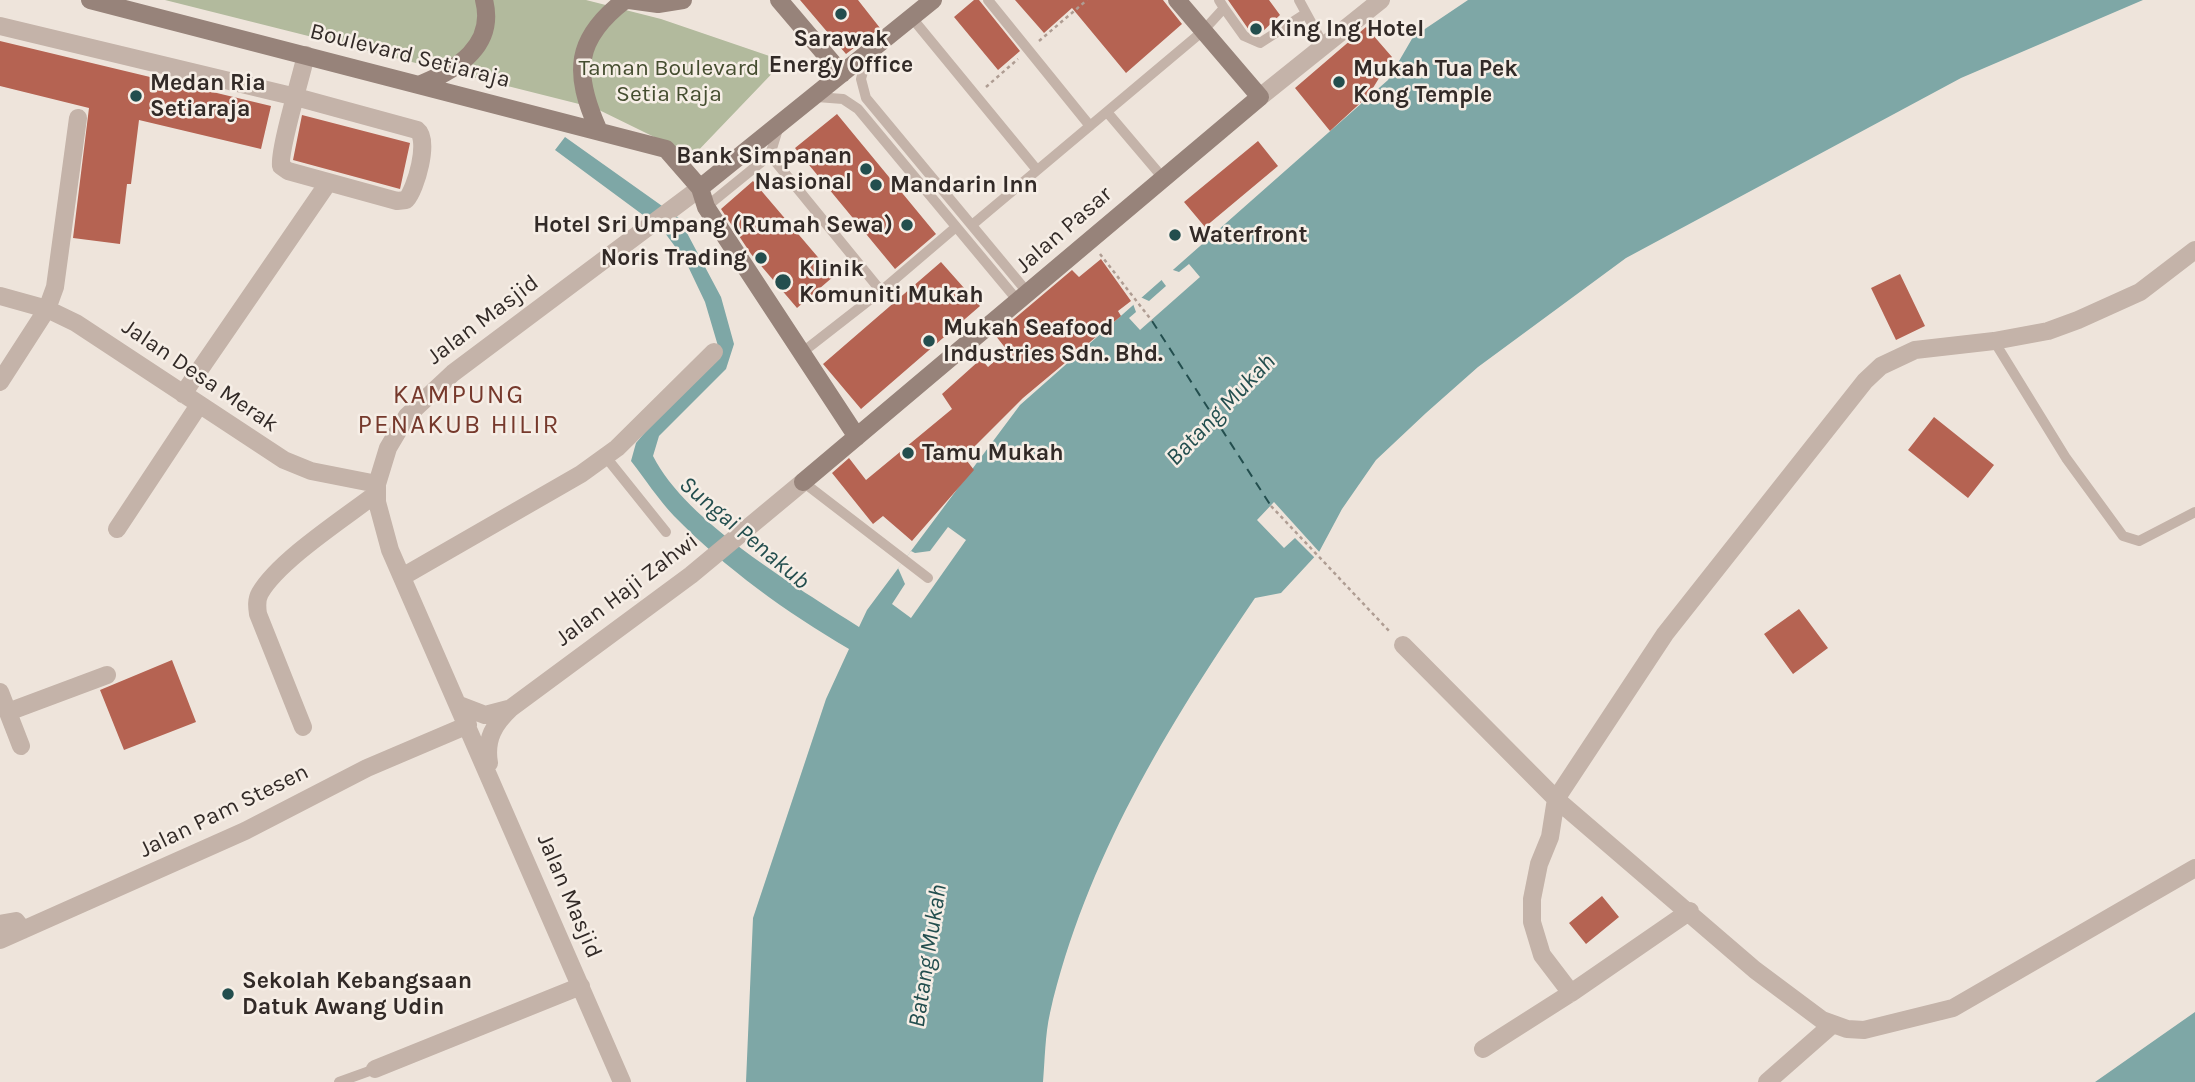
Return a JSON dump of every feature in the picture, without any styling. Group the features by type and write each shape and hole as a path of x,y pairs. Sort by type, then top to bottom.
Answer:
{"street":[{"name":"Boulevard Setiaraja","path":"90,0 598,129 666,149 700,188"},
{"path":"421,84 460,66 472,54 485,24 484,0"},
{"path":"598,129 582,78 584,48 599,23 627,0 658,4 683,0"},
{"path":"779,0 842,74"},
{"path":"857,437 804,352 706,206 700,188 933,0"},
{"path":"1177,0 1260,97 1381,0"},
{"path":"0,26 296,97 417,130 423,135 424,144 411,193 405,200 397,201 328,183 288,171 281,166 281,157 296,97 306,55"},
{"name":"Jalan Pasar","path":"803,482 1260,97"},
{"path":"0,382 47,309 61,261 78,118"},
{"path":"183,394 328,183"},
{"name":"Jalan Masjid","path":"622,1082 402,577 382,526 377,488 381,466 397,431 421,400 453,373 700,188"},
{"path":"1571,993 1542,955 1532,922 1532,899 1539,864 1550,837 1556,799 1665,634 1866,381 1889,361 1915,350 1994,341 2048,331 2110,307 2140,292 2195,250"},
{"name":"Jalan Desa Merak","path":"0,296 47,309 102,339 285,460 311,471 377,488"},
{"path":"402,577 548,495 606,456 714,352"},
{"path":"117,529 199,405"},
{"name":"Jalan Haji Zahwi","path":"491,777 488,744 492,731 511,708 691,575 803,482"},
{"path":"303,727 258,614 260,592 288,563 377,488"},
{"path":"1403,646 1556,799 1690,911 1755,970 1822,1020 1833,1024 1864,1030 1953,1008 2195,868"},
{"path":"8,712 107,674"},
{"path":"0,692 20,746"},
{"name":"Jalan Haji Zahwi","path":"459,705 485,715 511,708"},
{"name":"Jalan Pam Stesen","path":"0,940 245,831 367,768 468,725"},
{"path":"1483,1049 1571,993 1690,911"},
{"path":"0,924 16,921 23,930"},
{"path":"375,1069 581,986"},
{"path":"1767,1082 1833,1024"}],"lane":[{"path":"988,0 1090,126"},
{"path":"1299,0 1324,46"},
{"path":"972,225 1203,31 1221,4 1244,36 1260,43 1306,14"},
{"path":"912,18 1038,170"},
{"path":"871,50 860,79 866,98 972,225 1023,297"},
{"path":"813,97 835,96 858,109 957,227 1023,297"},
{"path":"1107,112 1163,178"},
{"path":"706,206 771,155 780,124"},
{"path":"771,155 881,291"},
{"path":"804,352 957,227"},
{"path":"1994,341 2066,458 2123,536 2139,541 2195,512"},
{"path":"606,456 666,532"},
{"path":"803,482 928,578"},
{"path":"339,1082 375,1069"}],"path":[{"path":"976,95 1087,0"},
{"path":"1090,240 1152,321"},
{"path":"1270,506 1403,646"}],"green space":[{"name":"Taman Boulevard Setia Raja","path":"165,0 586,0 661,19 784,61 693,156 595,108"}],"water":[{"name":"Batang Mukah","path":"1468,0 2143,0 1961,78 1626,258 1478,367 1376,460 1342,509 1319,552 1281,593 1255,598 1191,695 1133,796 1107,848 1065,957 1048,1021 1043,1082 746,1082 753,918 826,699 849,649 780,605 714,554 668,509 631,461 636,443 718,346 705,302 685,260 662,229 555,150 565,137 679,218 721,297 734,344 726,369 659,436 653,456 669,481 717,529 775,573 859,627 867,610 1020,405 1388,80 1413,37"},
{"path":"2195,1012 2195,1082 2095,1082"}],"pier":[{"path":"1189,264 1200,277 1140,330 1129,318 1136,312 1132,301 1138,296 1149,301 1166,286 1160,278 1170,269 1179,272"},
{"path":"1274,502 1322,555 1317,560 1295,538 1284,548 1257,520"},
{"path":"948,527 966,540 911,618 892,604 905,584 898,568 911,551 930,551"}],"building":[{"name":"Sarawak Energy Office","path":"800,0 858,0 880,28 846,54"},
{"path":"974,0 979,0 1020,51 998,70 954,17"},
{"path":"1015,0 1163,0 1182,24 1126,73 1072,8 1044,33"},
{"name":"King Ing Hotel","path":"1228,0 1269,0 1280,15 1259,35 1249,30"},
{"name":"Mukah Tua Pek Kong Temple","path":"1366,27 1392,57 1368,96 1330,131 1295,88"},
{"name":"Medan Ria Setiaraja","path":"0,41 271,106 261,149 139,120 131,184 127,184 120,244 73,238 89,108 0,86"},
{"path":"837,114 936,234 895,269 795,148"},
{"path":"302,115 410,143 400,189 293,160"},
{"path":"1258,141 1278,166 1205,227 1184,202"},
{"path":"753,181 834,276 797,308 751,254 721,209"},
{"path":"1101,259 1131,301 1118,311 1121,316 1023,398 964,457 974,470 912,541 883,516 873,524 832,473 849,458 866,480 952,409 942,394 981,359 988,367 1007,350 995,335 1072,270 1079,277"},
{"path":"941,262 980,306 861,409 823,364"},
{"path":"1900,274 1925,326 1896,340 1871,288"},
{"path":"1934,417 1994,465 1968,498 1908,450"},
{"path":"1799,609 1828,648 1793,674 1764,634"},
{"path":"172,660 196,722 124,750 100,690"},
{"path":"1602,896 1619,917 1586,944 1569,923"}],"ferry route":[{"path":"1152,321 1271,506"}],"place":[{"name":"Sarawak Energy Office","path":"841,14"},
{"name":"King Ing Hotel","path":"1256,29"},
{"name":"Mukah Tua Pek Kong Temple","path":"1339,82"},
{"name":"Medan Ria Setiaraja","path":"136,96"},
{"name":"Bank Simpanan Nasional","path":"866,169"},
{"name":"Mandarin Inn","path":"876,185"},
{"name":"Hotel Sri Umpang (Rumah Sewa)","path":"907,225"},
{"name":"Waterfront","path":"1175,235"},
{"name":"Noris Trading","path":"761,258"},
{"name":"Klinik Komuniti Mukah","path":"783,282"},
{"name":"Mukah Seafood Industries Sdn. Bhd.","path":"929,341"},
{"name":"Tamu Mukah","path":"908,453"},
{"name":"Sekolah Kebangsaan Datuk Awang Udin","path":"228,994"}],"district":[{"name":"KAMPUNG PENAKUB HILIR","path":"459,411"}],"water label":[{"name":"Sungai Penakub","path":"744,533"}]}
